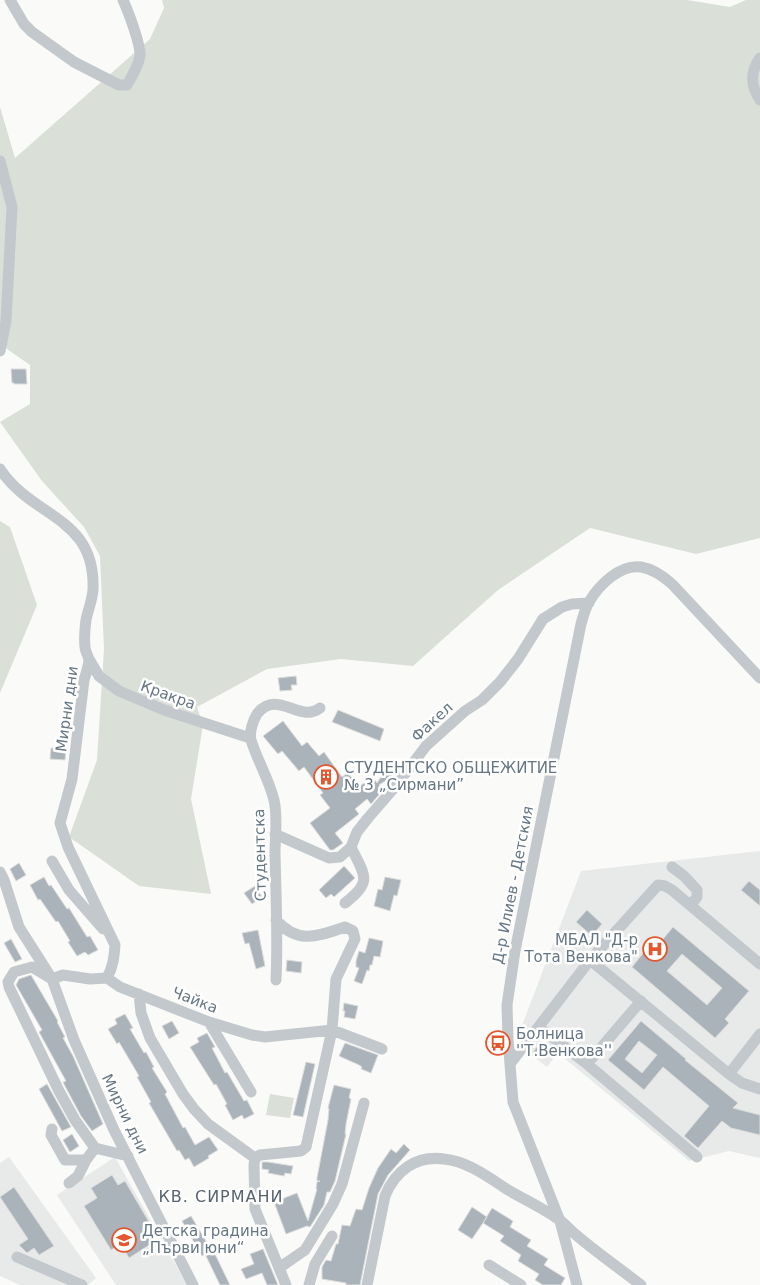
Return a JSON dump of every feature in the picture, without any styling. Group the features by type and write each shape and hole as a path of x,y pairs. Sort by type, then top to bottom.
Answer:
{"street":[{"path":"10,0 24,24 32,32 74,62 119,85 126,85 135,72 140,55 130,17 123,0"},
{"path":"760,58 753,71 752,79 753,87 760,100"},
{"path":"0,161 12,207 6,321 0,351"},
{"name":"Мирни дни","path":"0,469 11,484 69,527 87,550 92,564 93,592 86,620 85,638 85,648 89,659 84,680 72,779 60,823 68,847 115,945 112,970 107,978"},
{"name":"Д-р Илиев - Детския","path":"577,1285 560,1221 513,1102 507,1005 510,976 581,624 589,603 603,584 612,576 620,571 638,567 654,571 672,584 760,678"},
{"name":"Факел","path":"351,847 357,832 426,746 465,711 482,700 500,682 518,659 543,619 562,607 572,604 589,603"},
{"name":"Кракра","path":"89,659 99,676 119,692 164,710 250,738"},
{"path":"250,738 257,714 267,707 281,704 303,713 314,712 320,708"},
{"name":"Студентска","path":"250,738 275,802 278,945 276,980"},
{"path":"275,834 329,858 340,857 351,847 363,875 364,883 358,893 344,902"},
{"path":"52,861 69,890 112,940"},
{"path":"672,867 684,876 696,890 697,897 691,906"},
{"name":"Мирни дни","path":"0,872 19,927 52,979 74,1040 114,1130 193,1285"},
{"path":"510,1064 590,960 658,885 672,890 760,964"},
{"path":"276,920 285,930 292,934 315,936 345,927 353,931 355,939 336,979 332,1030 306,1147 301,1152 260,1155 256,1158 254,1165 255,1209 286,1285"},
{"path":"590,960 729,1074 742,1083 760,1089"},
{"path":"52,979 32,967 14,972 8,982 59,1091 75,1120 95,1148 128,1156"},
{"name":"Чайка","path":"52,979 63,975 90,979 107,978 120,987 209,1022 252,1035 264,1037 332,1030"},
{"path":"139,994 141,1013 150,1038 183,1094 208,1124 256,1158"},
{"path":"587,1064 640,1001"},
{"path":"209,1022 251,1092"},
{"path":"539,1027 587,1064 697,1157"},
{"path":"332,1030 382,1049"},
{"path":"729,1074 760,1034"},
{"path":"279,1268 305,1250 333,1204 342,1184 364,1103"},
{"path":"52,1129 51,1135 65,1160 86,1160"},
{"path":"70,1183 78,1176 95,1148"},
{"path":"367,1285 384,1196 393,1178 402,1170 412,1165 444,1158 462,1164 486,1176 560,1221 575,1235 641,1285"},
{"path":"309,1285 315,1264 332,1236"},
{"path":"17,1257 82,1285"},
{"path":"489,1265 521,1285"}],"shaded area":[{"path":"162,0 687,0 730,7 746,0 760,0 760,538 696,554 590,528 498,590 413,666 341,659 267,669 197,707 203,725 191,799 211,894 139,886 69,837 97,760 104,649 100,556 84,527 42,481 0,422 30,404 30,365 0,344 0,107 15,158 150,39 164,8"},
{"path":"0,521 10,527 37,605 0,693"},
{"name":"МБАЛ \"Д-р Тота Венкова\"","path":"760,851 760,1158 729,1151 689,1161 558,1053 547,1067 526,1051 521,1028 581,871"},
{"path":"270,1094 294,1098 290,1118 266,1115"},
{"path":"9,1157 96,1278 88,1285 20,1285 0,1276 0,1163"},
{"name":"Детска градина „Първи юни“","path":"115,1157 187,1285 116,1285 57,1195"}],"building":[{"path":"11,369 26,369 27,384 12,383"},
{"path":"296,676 297,685 291,685 292,690 280,691 278,678"},
{"path":"338,710 384,729 380,741 332,722"},
{"path":"283,721 302,746 307,742 319,756 324,752 342,777 348,773 359,787 364,783 367,786 375,780 377,783 386,769 393,773 391,777 379,785 383,790 371,804 367,799 355,809 359,814 335,833 343,843 333,850 330,850 310,823 330,808 320,795 323,793 304,767 299,771 282,751 278,754 263,736"},
{"path":"51,748 66,749 65,760 50,759"},
{"path":"19,863 26,875 16,881 10,869"},
{"path":"344,866 355,878 334,897 331,894 326,898 319,890"},
{"path":"44,877 67,909 69,908 87,937 90,936 98,950 88,955 85,952 77,956 58,921 56,922 40,899 38,900 30,885"},
{"path":"385,877 401,880 397,896 394,895 390,911 374,906 378,889 382,890"},
{"path":"749,881 760,890 760,906 741,890"},
{"path":"255,886 262,897 252,904 244,893"},
{"path":"587,910 602,924 592,936 576,922"},
{"path":"673,927 749,991 725,1019 729,1023 715,1038 632,967 644,952 649,956","holes":["682,954 722,988 707,1005 667,971"]},
{"path":"258,930 265,966 256,969 249,943 245,944 242,933"},
{"path":"369,938 383,941 380,957 374,956 372,965 370,965 369,971 367,970 362,984 354,981 359,968 356,967 356,961 359,951 365,953"},
{"path":"11,939 22,959 15,962 4,943"},
{"path":"287,960 302,962 301,973 286,971"},
{"path":"31,975 58,1021 65,1037 63,1038 103,1124 92,1131 81,1116 66,1088 63,1082 66,1081 39,1032 42,1030 16,985 19,979"},
{"path":"344,1003 358,1006 355,1019 344,1017"},
{"path":"125,1014 133,1028 130,1029 144,1053 146,1052 154,1067 152,1068 167,1092 165,1094 183,1128 185,1127 195,1145 209,1137 218,1150 194,1167 189,1158 185,1160 179,1150 177,1151 149,1103 151,1102 137,1077 139,1076 119,1042 117,1044 108,1029 117,1024 115,1019"},
{"path":"172,1021 179,1033 169,1039 162,1026"},
{"path":"641,1021 738,1103 733,1108 760,1115 760,1135 731,1128 722,1121 698,1148 684,1136 709,1106 663,1067 644,1090 608,1060","holes":["639,1041 657,1055 642,1073 625,1059"]},
{"path":"207,1033 215,1047 212,1048 225,1073 227,1072 244,1101 247,1100 254,1114 244,1119 242,1115 233,1120 216,1084 214,1085 190,1047 199,1042 197,1038"},
{"path":"541,1042 551,1050 546,1058 543,1056 541,1058 533,1052"},
{"path":"345,1043 378,1055 371,1073 339,1056"},
{"path":"306,1062 315,1064 303,1117 293,1115"},
{"path":"47,1084 71,1127 62,1131 39,1089"},
{"path":"334,1085 351,1089 346,1134 335,1181 330,1192 327,1192 324,1205 310,1227 307,1226 286,1234 274,1202 297,1193 308,1221 317,1189 317,1182 320,1181 317,1181 317,1178 328,1120 328,1108"},
{"path":"72,1134 79,1146 70,1152 63,1140"},
{"path":"404,1144 410,1150 388,1175 378,1194 360,1285 346,1285 346,1283 322,1279 322,1267 326,1260 331,1261 336,1244 338,1244 342,1225 350,1226 356,1209 362,1210 378,1168 391,1149 396,1153"},
{"path":"262,1162 293,1166 291,1174 285,1173 284,1176 268,1173 269,1170 262,1169"},
{"path":"112,1175 118,1185 125,1181 156,1234 151,1237 154,1242 129,1258 121,1244 111,1250 84,1206 97,1198 91,1188"},
{"path":"14,1187 54,1246 39,1255 34,1248 27,1253 19,1245 28,1239 0,1197"},
{"path":"472,1207 487,1217 472,1239 458,1230"},
{"path":"492,1208 513,1221 510,1227 531,1240 527,1246 548,1259 544,1265 565,1278 561,1285 543,1285 535,1280 539,1274 518,1261 521,1255 500,1241 504,1236 483,1223"},
{"path":"191,1216 213,1250 230,1285 220,1285 205,1254 202,1256 182,1221"},
{"path":"263,1249 278,1285 267,1285 262,1273 246,1279 241,1269 254,1264 250,1254"}],"place":[{"name":"СТУДЕНТСКО ОБЩЕЖИТИЕ № 3 „Сирмани”","path":"326,777"},
{"name":"МБАЛ \"Д-р Тота Венкова\"","path":"655,949"},
{"name":"Болница ''Т.Венкова''","path":"498,1043"},
{"name":"Детска градина „Първи юни“","path":"124,1240"}],"district":[{"name":"КВ. СИРМАНИ","path":"221,1196"}]}
